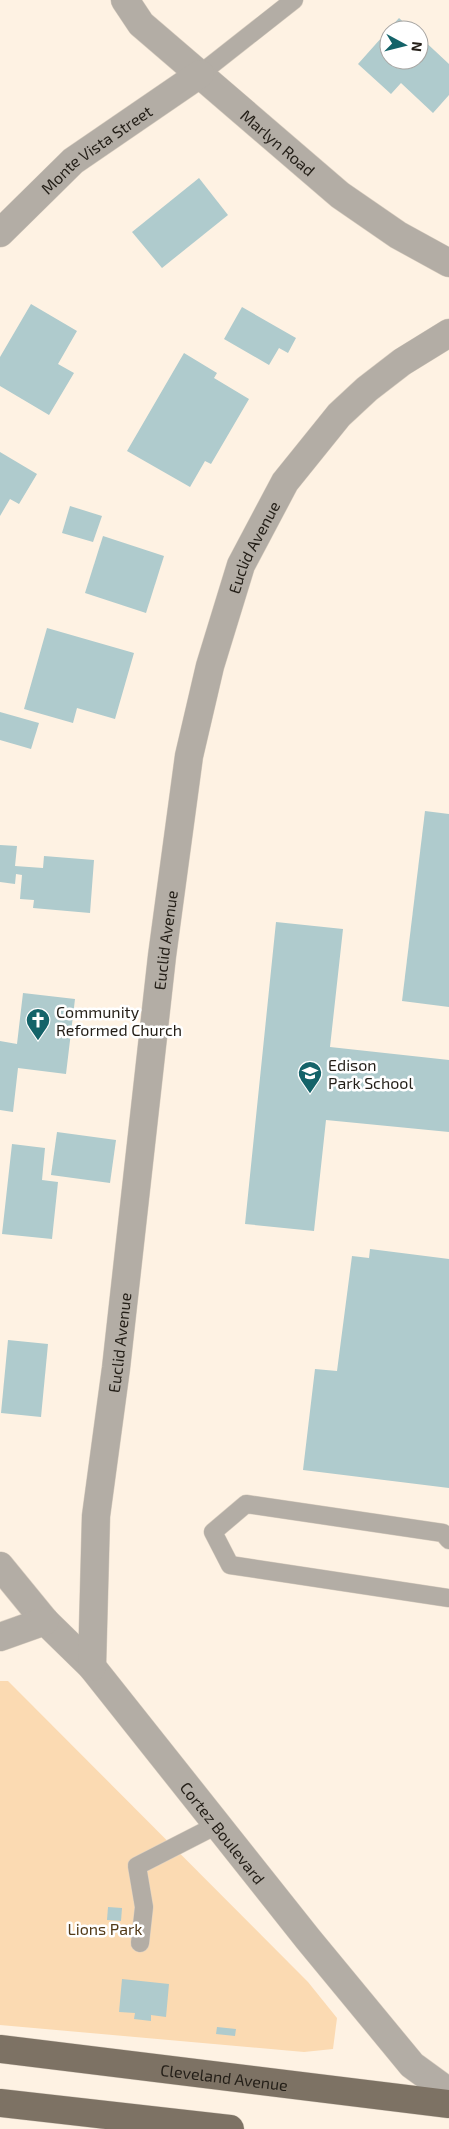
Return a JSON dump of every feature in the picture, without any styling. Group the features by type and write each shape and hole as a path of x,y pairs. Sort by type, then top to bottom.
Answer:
{"main road":[{"name":"Cleveland Avenue","path":"0,2048 449,2104"},
{"path":"0,2103 78,2120 230,2129"}],"street":[{"name":"Marlyn Road","path":"125,0 141,24 340,195 398,236 449,263"},
{"name":"Monte Vista Street","path":"0,233 73,161 200,74"},
{"name":"Euclid Avenue","path":"92,1667 96,1516 116,1368 162,956 189,756 210,666 241,565 285,482 339,416 368,389 402,362 449,332"},
{"name":"Cortez Boulevard","path":"0,1566 45,1621 92,1667 217,1825 412,2065 449,2092"},
{"path":"0,1637 45,1621"}],"lane":[{"path":"200,74 294,0"},
{"path":"449,1540 443,1533 246,1504 212,1532 230,1565 449,1598"},
{"path":"140,1943 144,1907 137,1866 217,1825"}],"green space":[{"name":"Lions Park","path":"0,1681 8,1681 308,1982 337,2018 333,2049 304,2052 0,2025"}],"building":[{"path":"379,40 379,70 429,70 429,45 449,64 449,95 433,113 401,83 391,94 358,64"},
{"path":"199,178 228,215 162,268 132,232"},
{"path":"31,304 77,331 58,364 74,373 49,415 0,386 0,357"},
{"path":"242,307 296,338 288,353 279,348 269,365 224,339"},
{"path":"184,353 217,373 214,378 249,399 211,464 205,461 190,487 127,451"},
{"path":"0,452 37,474 19,504 10,499 0,516"},
{"path":"70,506 102,516 93,542 62,533"},
{"path":"103,536 164,556 146,613 85,593"},
{"path":"47,628 134,653 115,719 77,708 73,723 24,709"},
{"path":"0,712 39,723 31,749 0,740"},
{"path":"425,811 449,814 449,1007 402,1001"},
{"path":"0,845 17,846 15,866 43,868 44,856 94,860 90,913 33,908 34,900 20,899 22,875 16,874 15,884 0,882"},
{"path":"276,922 343,929 330,1047 449,1060 449,1132 326,1120 314,1231 245,1224"},
{"path":"23,993 75,999 66,1074 18,1068 13,1112 0,1110 0,1041 17,1044"},
{"path":"57,1132 116,1140 110,1183 51,1175"},
{"path":"12,1144 45,1148 42,1180 58,1182 52,1239 2,1234"},
{"path":"370,1249 449,1259 449,1488 303,1470 315,1369 337,1371 352,1256 369,1258"},
{"path":"8,1340 48,1344 41,1417 1,1413"},
{"path":"108,1907 122,1908 121,1921 107,1920"},
{"path":"122,1979 169,1984 166,2017 151,2015 151,2021 134,2019 135,2013 119,2012"},
{"path":"217,2027 236,2029 235,2036 216,2034"}],"place":[{"name":"Community Reformed Church","path":"38,1041"},
{"name":"Edison Park School","path":"310,1094"}]}
